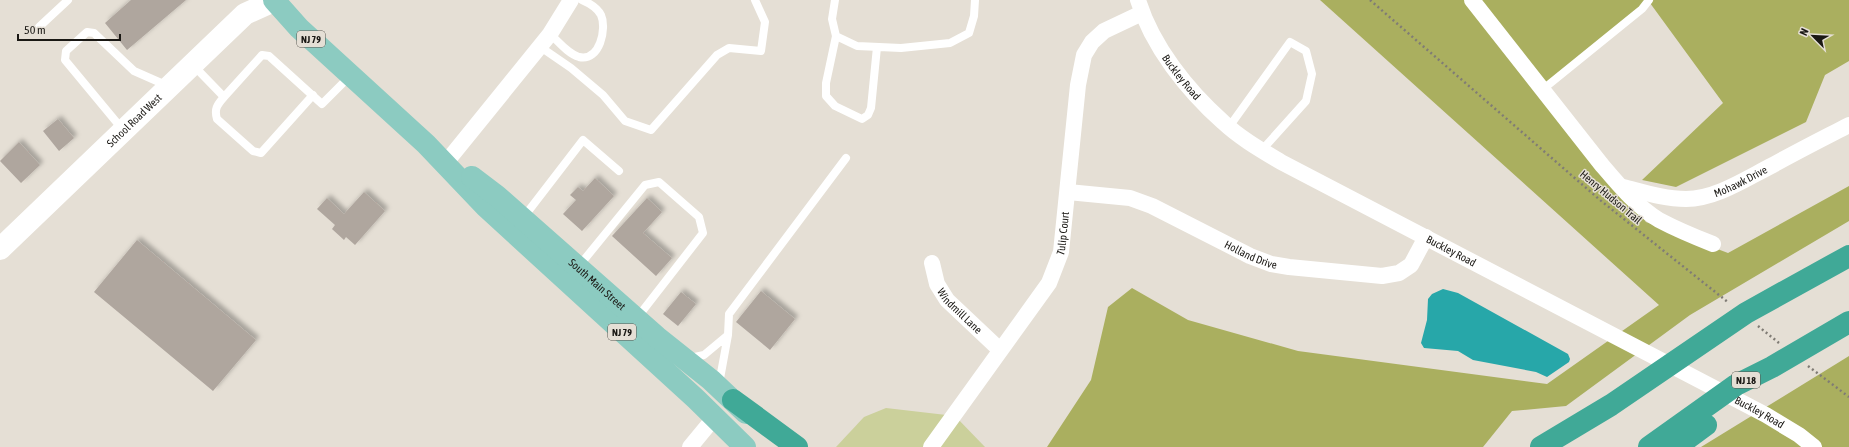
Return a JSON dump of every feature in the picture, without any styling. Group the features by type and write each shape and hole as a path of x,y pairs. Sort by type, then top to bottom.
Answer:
{"highway":[{"path":"1541,447 1611,405 1742,316 1849,256"},
{"name":"NJ 18","path":"1649,447 1736,385 1772,367 1849,322"},
{"path":"1676,447 1758,386 1772,367"},
{"path":"726,394 797,447"},
{"path":"1559,447 1611,405"}],"main road":[{"name":"South Main Street","path":"275,0 299,28 426,144 486,206 696,399 745,447"},
{"name":"South Main Street","path":"426,144 497,196 637,319 726,394 782,447"}],"street":[{"name":"School Road West","path":"0,249 245,14 275,0"},
{"path":"448,160 550,34 571,0"},
{"path":"1472,0 1600,164 1621,187 1658,219 1713,244"},
{"name":"Buckley Road","path":"1140,7 1160,46 1177,73 1200,99 1229,127 1262,150 1281,162 1766,415 1799,435 1814,447"},
{"name":"Tulip Court","path":"930,447 1049,283 1061,252 1078,85 1084,55 1092,42 1104,31 1140,7"},
{"name":"Mohawk Drive","path":"1621,187 1660,196 1686,199 1709,194 1724,189 1755,174 1849,125"},
{"name":"Holland Drive","path":"1068,192 1130,198 1152,206 1250,256 1271,264 1289,267 1382,276 1399,273 1411,265 1426,237"},
{"name":"Windmill Lane","path":"932,263 937,284 947,300 1000,350"},
{"path":"690,447 714,418"}],"lane":[{"path":"38,27 68,0"},
{"path":"550,34 573,54 581,57 591,56 598,48 602,37 602,16 596,8 582,0"},
{"path":"539,46 571,68 603,95 625,122 651,130 717,55 729,48 761,51 765,22 755,0"},
{"path":"835,0 832,19 836,36 826,83 826,96 835,106 862,119 868,115 871,108 877,47"},
{"path":"836,36 857,46 901,48 950,43 969,33 974,16 975,0"},
{"path":"1542,90 1642,9 1649,0"},
{"path":"123,131 65,60 66,51 87,32 94,33 134,71 169,86"},
{"path":"1229,127 1290,42 1306,51 1312,74 1306,100 1262,150"},
{"path":"313,95 261,153 253,151 217,119 215,112 216,106 262,55 266,54 313,95 322,104 351,75"},
{"path":"192,64 224,97"},
{"path":"523,219 583,140 619,171"},
{"path":"726,394 729,314 846,158"},
{"path":"578,267 645,184 659,182 699,217 703,233 637,319"},
{"path":"685,360 704,355 728,335"}],"path":[{"name":"Henry Hudson Trail","path":"1370,0 1600,200 1732,306"},
{"path":"1757,326 1782,345"},
{"path":"1807,365 1849,397"}],"green space":[{"path":"1320,0 1849,0 1849,61 1825,75 1806,122 1676,187 1642,180 1723,103 1650,3 1542,87 1646,222 1728,253 1849,186 1849,221 1690,315 1566,406 1512,411 1483,447 1047,447 1091,380 1108,307 1132,288 1188,320 1298,351 1547,384 1659,305"},
{"path":"1849,356 1849,447 1701,447"},
{"path":"886,408 955,416 985,447 836,447 864,417"}],"water":[{"path":"1443,289 1458,293 1568,354 1570,359 1569,362 1547,377 1536,372 1473,360 1458,351 1424,348 1421,343 1427,320 1428,299 1432,294"}],"building":[{"path":"131,0 186,0 127,50 105,23"},
{"path":"58,119 74,138 59,151 43,131"},
{"path":"19,142 40,165 21,183 0,161"},
{"path":"595,178 614,196 582,231 563,214 576,200 570,195 578,187 583,191"},
{"path":"364,192 385,211 355,245 346,237 344,240 332,229 335,225 317,209 327,198 344,214"},
{"path":"647,198 662,212 643,233 672,258 656,276 612,236"},
{"path":"137,240 256,340 213,391 94,292"},
{"path":"761,291 795,319 770,350 736,322"},
{"path":"681,292 696,304 678,326 663,314"}]}
